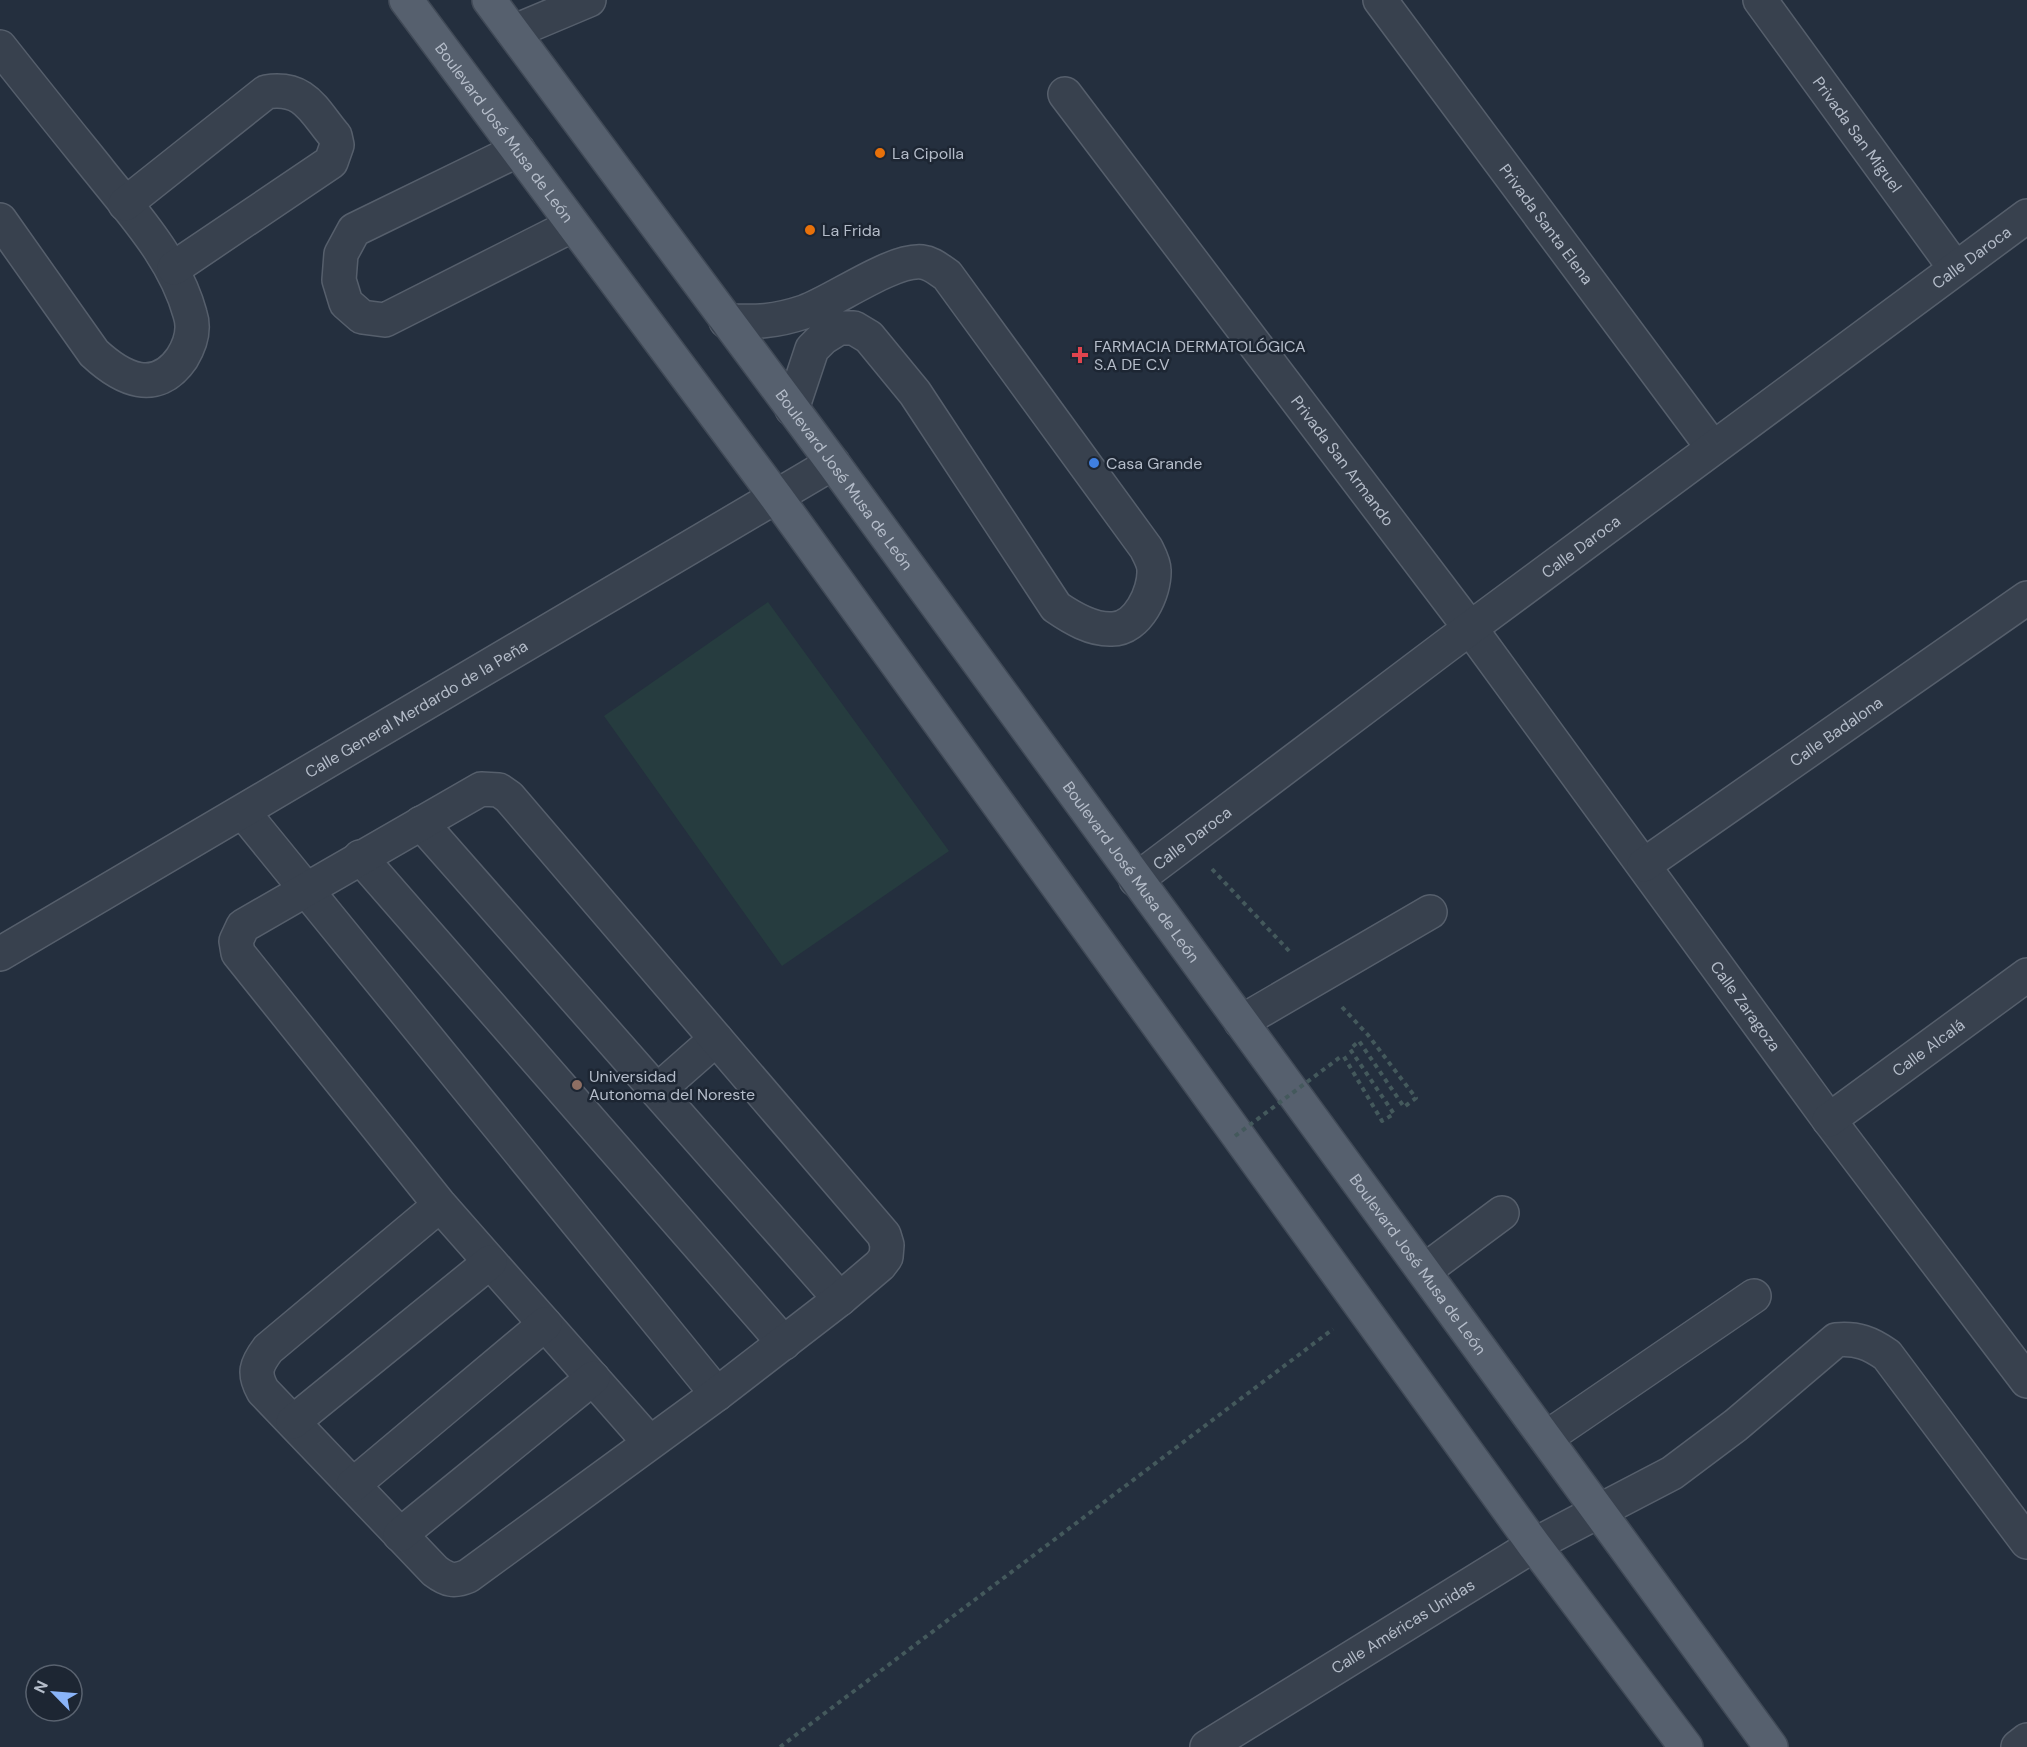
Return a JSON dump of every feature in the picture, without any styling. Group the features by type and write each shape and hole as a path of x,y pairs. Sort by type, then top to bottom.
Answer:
{"main road":[{"name":"Boulevard José Musa de León","path":"406,0 777,498 1534,1545 1686,1747"},
{"name":"Boulevard José Musa de León","path":"489,0 833,464 1771,1747"}],"street":[{"path":"513,32 589,0"},
{"name":"Privada Santa Elena","path":"1380,0 1713,448"},
{"name":"Privada San Miguel","path":"1760,0 1956,268"},
{"path":"0,47 174,268 191,316 192,333 187,350 173,371 152,381 129,378 109,366 94,353 0,220"},
{"path":"125,204 266,92 280,90 299,94 335,136 338,145 331,162 174,268"},
{"name":"Privada San Armando","path":"1065,94 1470,628"},
{"path":"518,150 354,230 341,254 339,280 346,303 362,317 385,320 573,225"},
{"name":"Calle Daroca","path":"1136,880 1470,628 2027,216"},
{"path":"726,321 768,322 806,311 904,263 922,262 934,266 947,275 1146,548 1154,569 1150,596 1132,621 1114,630 1074,619 1056,607 915,393 869,337 854,328 839,328 812,349 792,409"},
{"name":"Calle General Merdardo de la Peña","path":"0,954 833,464"},
{"name":"Calle Badalona","path":"1644,865 2027,598"},
{"name":"Calle Zaragoza","path":"1470,628 1829,1120 2023,1369"},
{"path":"440,1204 268,1349 256,1366 256,1378 263,1391 435,1571 446,1578 457,1580 468,1575 650,1443 717,1394 840,1299 880,1265 886,1257 887,1245 884,1235 509,797 499,790 482,789 243,926 237,941 238,953 440,1204 650,1443"},
{"path":"243,812 717,1394"},
{"path":"421,823 840,1299"},
{"path":"360,857 784,1343"},
{"path":"1241,1022 1430,912"},
{"name":"Calle Alcalá","path":"1829,1120 2027,975"},
{"path":"657,1091 716,1039"},
{"path":"1424,1271 1502,1213"},
{"path":"293,1422 490,1262"},
{"path":"1546,1438 1754,1296"},
{"path":"353,1485 545,1323"},
{"name":"Calle Américas Unidas","path":"1207,1747 1534,1545 1672,1473 1736,1425 1836,1340 1852,1339 1870,1344 1887,1355 2027,1542"},
{"path":"400,1535 593,1378"},
{"path":"2018,1747 2027,1740"}],"path":[{"path":"1186,842 1368,1035 1416,1098 1404,1107 1359,1041 1350,1049 1394,1114 1382,1121 1343,1055 1235,1136"},
{"path":"780,1747 1363,1308"}],"green space":[{"path":"768,602 949,851 782,966 604,716"}],"place":[{"name":"La Cipolla","path":"880,153"},
{"name":"La Frida","path":"810,230"},
{"name":"FARMACIA DERMATOLÓGICA S.A DE C.V","path":"1080,355"},
{"name":"Casa Grande","path":"1094,463"},
{"name":"Universidad Autonoma del Noreste","path":"577,1085"}]}
